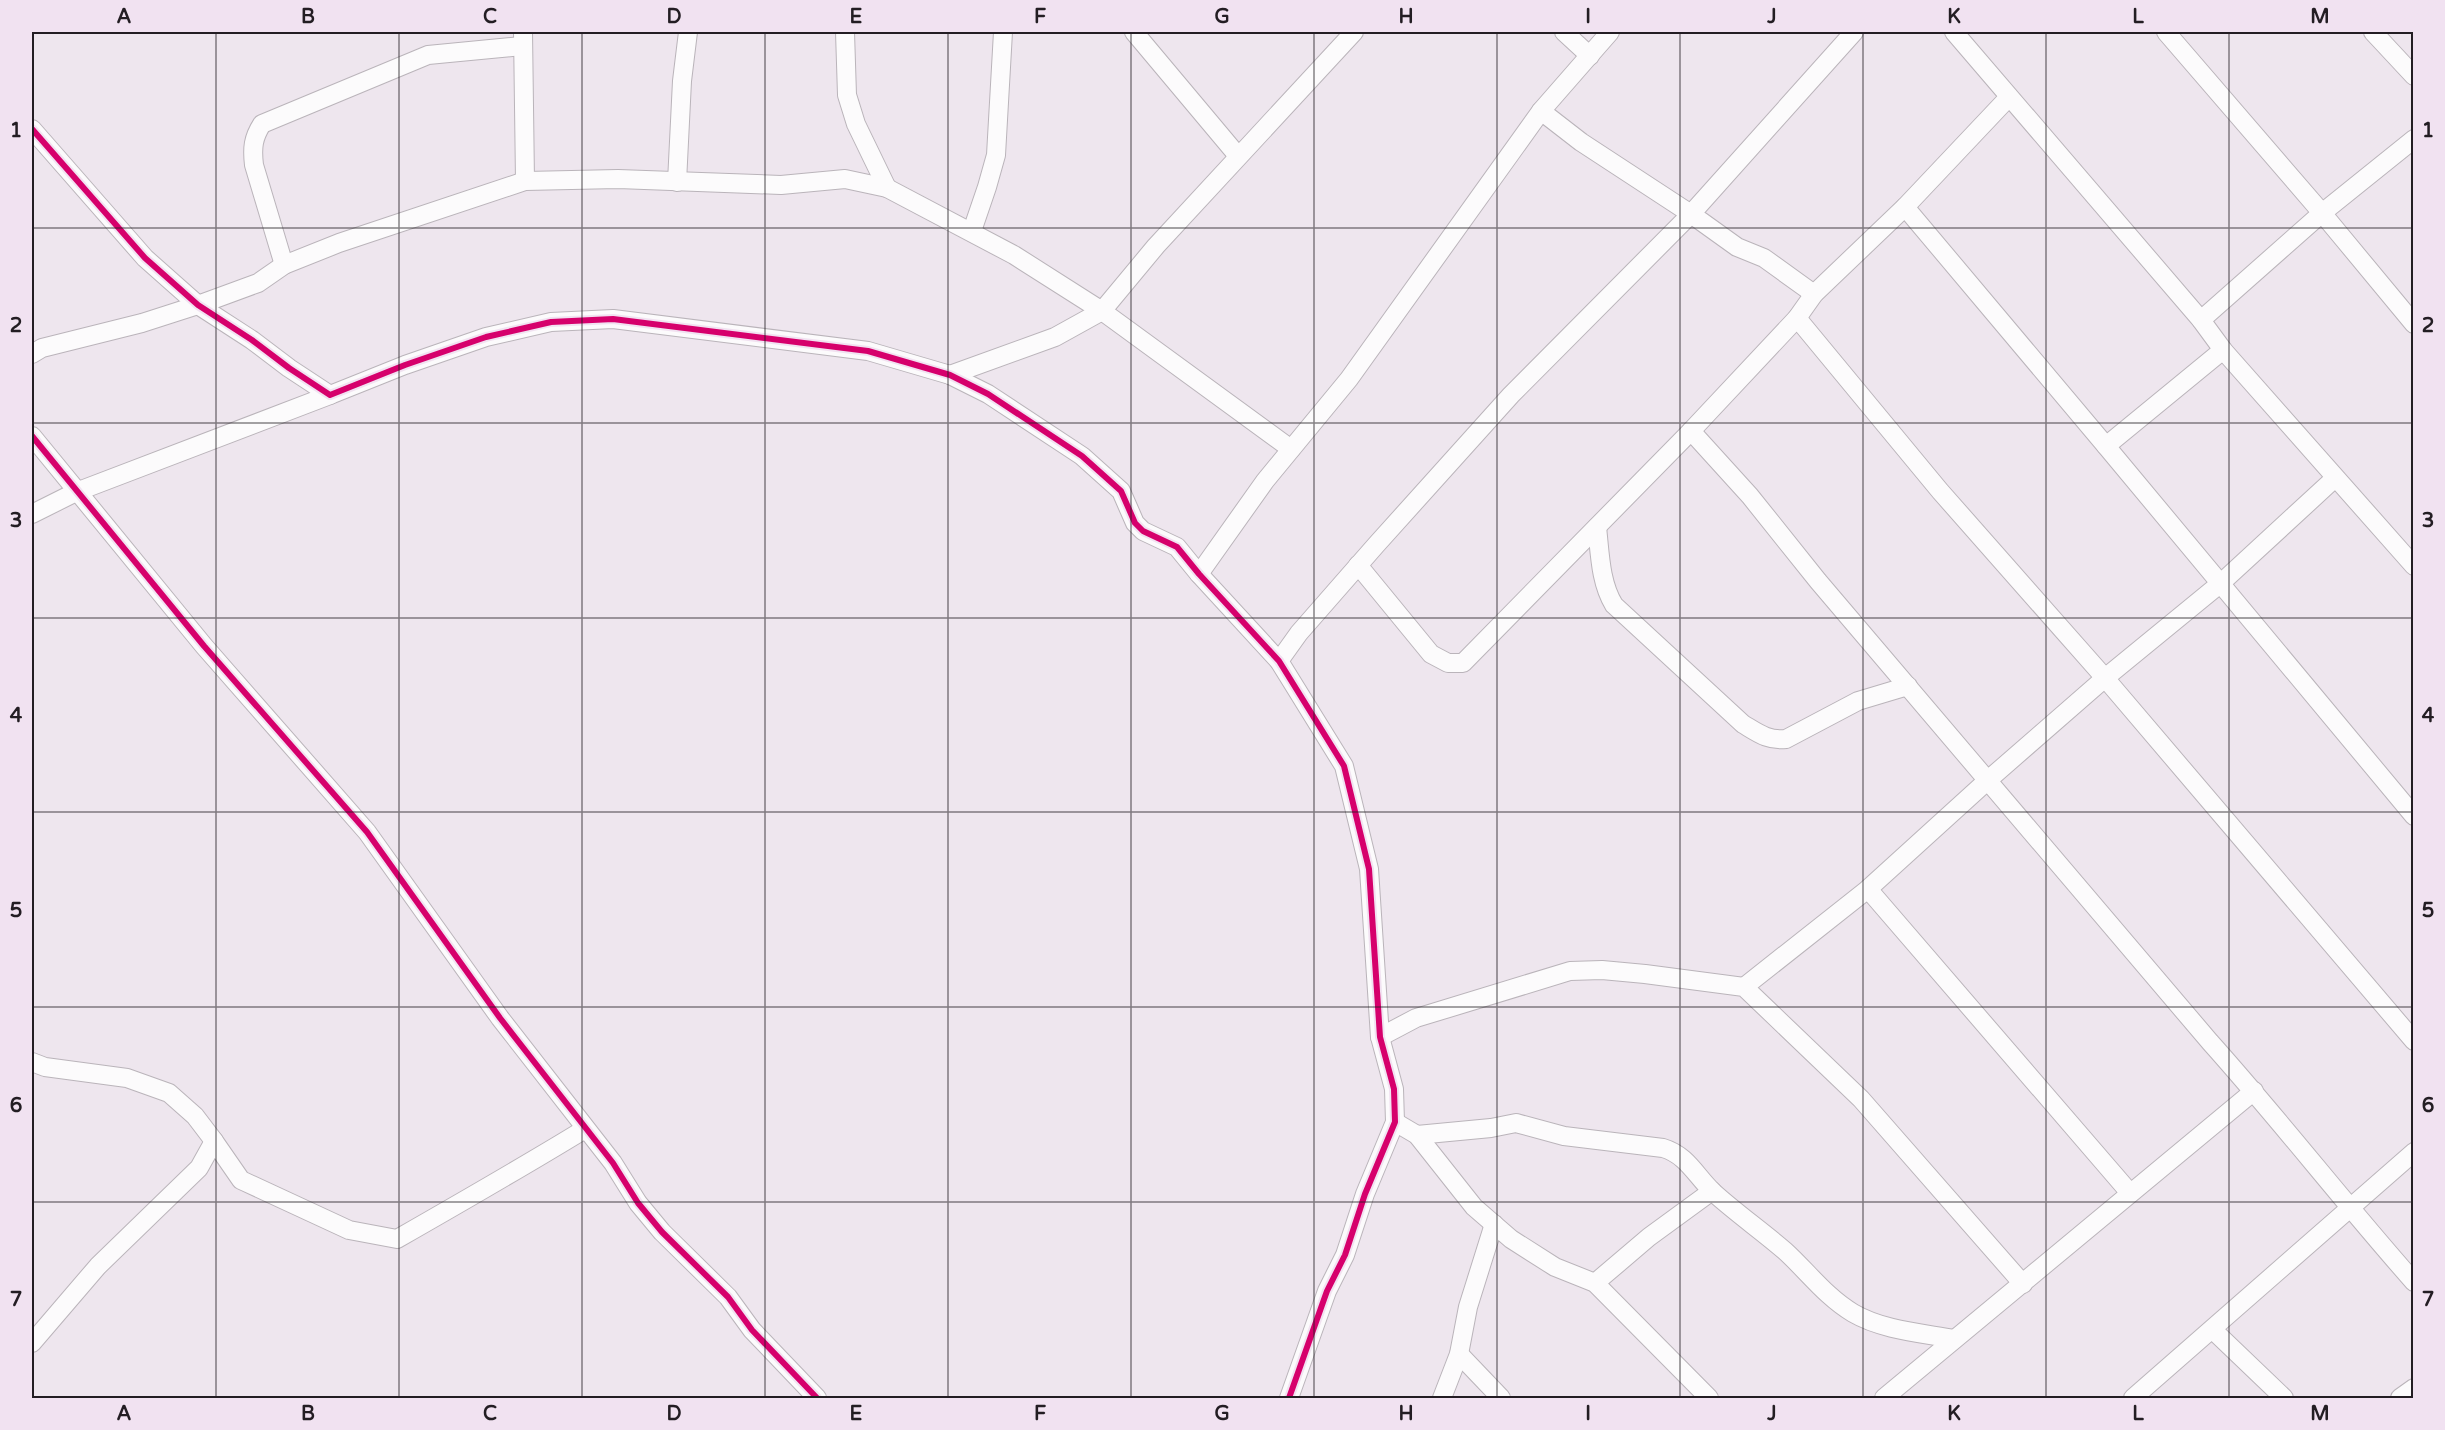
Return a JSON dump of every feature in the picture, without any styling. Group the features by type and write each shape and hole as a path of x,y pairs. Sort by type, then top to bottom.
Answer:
{"street":[{"path":"677,182 682,81 688,32"},
{"path":"845,32 847,95 856,124 887,188"},
{"path":"972,231 996,155 1003,32"},
{"path":"1134,32 1238,156"},
{"path":"950,375 1055,337 1102,311 1156,246 1354,32"},
{"path":"1564,32 1590,56"},
{"path":"1199,574 1264,481 1349,379 1541,111 1610,32"},
{"path":"1279,661 1299,633 1511,395 1691,214 1854,32"},
{"path":"1954,32 2201,320 2223,350 2414,566"},
{"path":"2166,32 2414,324"},
{"path":"2373,32 2414,76"},
{"path":"285,264 254,165 252,150 255,136 262,124 428,55 523,39 525,181"},
{"path":"1358,566 1431,654 1449,663 1463,663 1692,431 1797,318 1814,294 1905,207 2009,97"},
{"path":"1541,111 1581,142 1737,247 1764,258 1814,294"},
{"path":"32,129 145,258 198,305 252,339 289,368 330,394"},
{"path":"2201,320 2322,213 2414,139"},
{"path":"35,346 142,323 198,305 258,283 285,264 525,181 618,179 781,185 845,179 887,188 972,231 1102,311 1291,449"},
{"path":"1905,207 2414,816"},
{"path":"32,514 76,492 405,365 486,337 551,322 613,318 726,335 868,351 950,375 988,394 1082,456 1121,491 1135,522 1143,531 1177,547 1279,661 1344,766 1369,869 1380,1037 1394,1089 1395,1122 1365,1194 1345,1256 1328,1291 1289,1398"},
{"path":"1797,318 1940,491 2105,678 2414,1041"},
{"path":"2106,446 2223,350"},
{"path":"1692,431 1750,496 1818,581 2254,1091 2349,1209 2414,1282"},
{"path":"32,436 204,646 367,832 500,1018 613,1164 638,1203 662,1232 728,1297 752,1330 817,1398"},
{"path":"1744,987 1868,889 2105,678 2221,583 2336,478"},
{"path":"1597,526 1606,592 1614,605 1743,724 1764,738 1786,739 1858,701 1908,686"},
{"path":"1868,889 2130,1193"},
{"path":"1380,1037 1416,1018 1570,971 1602,970 1744,987 1861,1099 2023,1284"},
{"path":"32,1062 45,1067 127,1078 169,1093 195,1116 241,1180 349,1230 397,1239 585,1130"},
{"path":"1884,1398 2254,1091"},
{"path":"1395,1122 1417,1135 1474,1208 1511,1239 1555,1267 1595,1283 1709,1398"},
{"path":"1417,1135 1491,1128 1516,1123 1564,1136 1663,1148 1682,1156 1712,1191 1785,1251 1835,1300 1853,1313 1876,1323 1954,1339"},
{"path":"32,1344 98,1266 199,1168 214,1141"},
{"path":"2133,1398 2414,1152"},
{"path":"1595,1283 1649,1237 1712,1191"},
{"path":"1442,1398 1459,1354 1468,1307 1494,1224"},
{"path":"2213,1330 2283,1398"},
{"path":"1459,1354 1501,1398"},
{"path":"2400,1398 2414,1388"}],"cycle path":[{"path":"32,129 145,258 198,305 330,395 405,365 486,337 551,322 613,319 868,351 950,375 988,394 1082,456 1121,491 1135,523 1143,531 1177,547 1279,661 1344,766 1369,869 1380,1037 1394,1089 1395,1122 1365,1194 1345,1255 1327,1291 1289,1398"},
{"path":"32,436 204,646 367,832 500,1018 613,1163 638,1203 662,1232 728,1297 752,1330 817,1398"}]}
